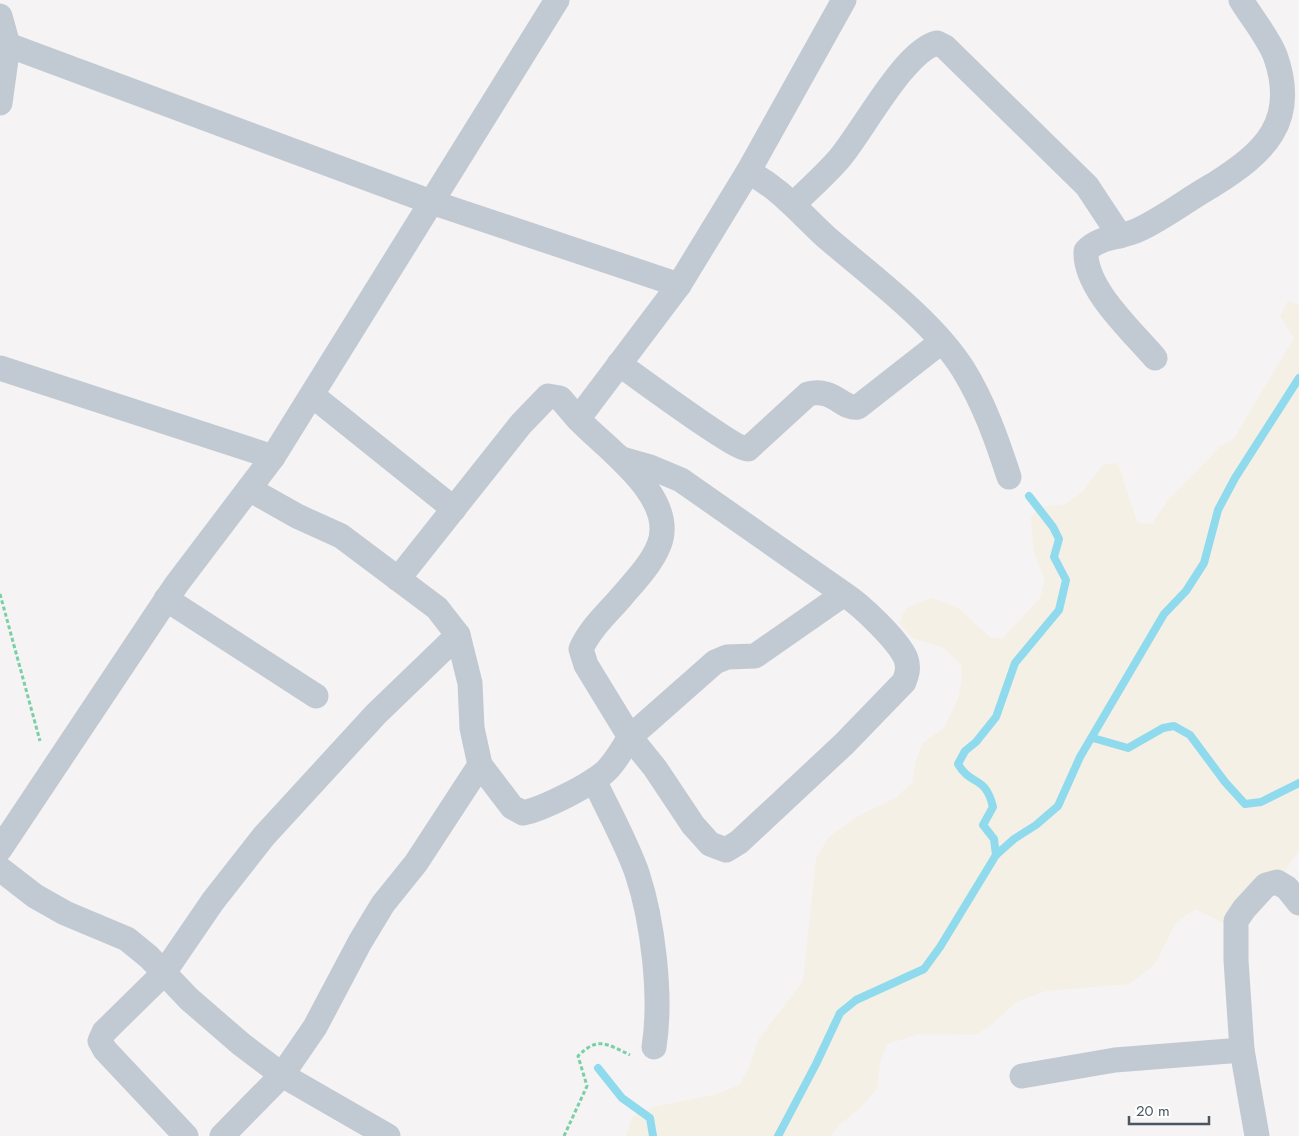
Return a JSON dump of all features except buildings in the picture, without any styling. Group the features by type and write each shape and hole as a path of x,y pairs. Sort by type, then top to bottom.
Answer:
{"street":[{"path":"0,849 166,599 273,457 557,0"},
{"path":"578,419 679,285 748,172 844,0"},
{"path":"1155,358 1096,287 1086,263 1086,251 1097,242 1138,230 1248,163 1273,140 1282,118 1285,91 1276,55 1241,0"},
{"path":"0,16 8,45 0,103"},
{"path":"793,206 839,158 900,72 922,49 937,43 945,47 1087,186 1120,236"},
{"path":"8,45 431,202 679,285"},
{"path":"748,172 766,181 917,317 941,342 962,369 991,424 1009,477"},
{"path":"620,364 724,438 742,449 748,449 808,394 818,392 830,394 854,408 858,407 941,342"},
{"path":"0,368 273,457"},
{"path":"312,395 454,509"},
{"path":"398,579 521,424 548,396 560,398 578,419 622,459 656,500 662,525 660,544 640,574 588,635 581,648 586,665 630,737 655,768 693,825 710,844 726,850 739,842 844,744 904,682 908,671 906,659 897,645 857,603 681,480 650,467 622,459"},
{"path":"249,489 297,516 341,536 437,608 458,635 470,683 472,728 480,765 512,807 523,814 535,811 594,780 608,770 630,737 715,662 727,657 755,656 844,594"},
{"path":"166,599 316,696"},
{"path":"186,1136 105,1050 100,1041 104,1032 163,974 213,901 264,836 376,714 458,635"},
{"path":"222,1136 282,1075 315,1027 360,942 383,904 416,863 480,765"},
{"path":"594,780 637,874 653,938 657,1028 654,1047"},
{"path":"0,869 43,900 126,939 149,957 163,974 241,1044 282,1075 388,1136"},
{"path":"1257,1136 1242,1050 1236,960 1236,921 1244,909 1266,885 1277,882 1287,888 1299,902"},
{"path":"1022,1076 1116,1060 1242,1050"}],"path":[{"path":"0,594 41,744"},
{"path":"564,1136 587,1086 578,1056 589,1046 604,1043 632,1056 654,1047"}],"sand":[{"path":"1288,301 1299,305 1299,850 1253,919 1236,930 1196,909 1176,922 1155,964 1130,984 1046,991 1018,1001 991,1025 976,1035 919,1034 887,1044 880,1063 877,1089 861,1107 839,1125 831,1136 626,1136 632,1117 654,1107 717,1094 739,1085 750,1066 758,1040 803,981 816,858 829,837 858,816 895,798 912,783 916,760 923,743 944,728 958,699 962,677 961,665 944,648 912,638 899,623 906,608 932,598 958,608 990,637 1002,639 1040,598 1045,580 1034,553 1031,518 1037,508 1066,504 1083,491 1103,465 1118,463 1137,522 1152,524 1169,499 1221,446 1234,438 1294,338 1280,316"}],"waterway":[{"path":"778,1136 816,1064 840,1013 856,1000 924,969 940,947 996,855 1058,806 1080,757 1164,614 1186,591 1204,563 1218,510 1235,478 1299,378"},
{"path":"996,855 994,839 983,825 993,807 990,797 982,785 968,776 958,764 965,751 976,742 996,717 1015,663 1059,610 1066,580 1054,557 1059,539 1053,527 1029,496"},
{"path":"1093,738 1128,748 1163,728 1174,726 1190,735 1225,782 1245,804 1261,802 1299,783"},
{"path":"598,1068 622,1098 650,1118 653,1136"}]}
